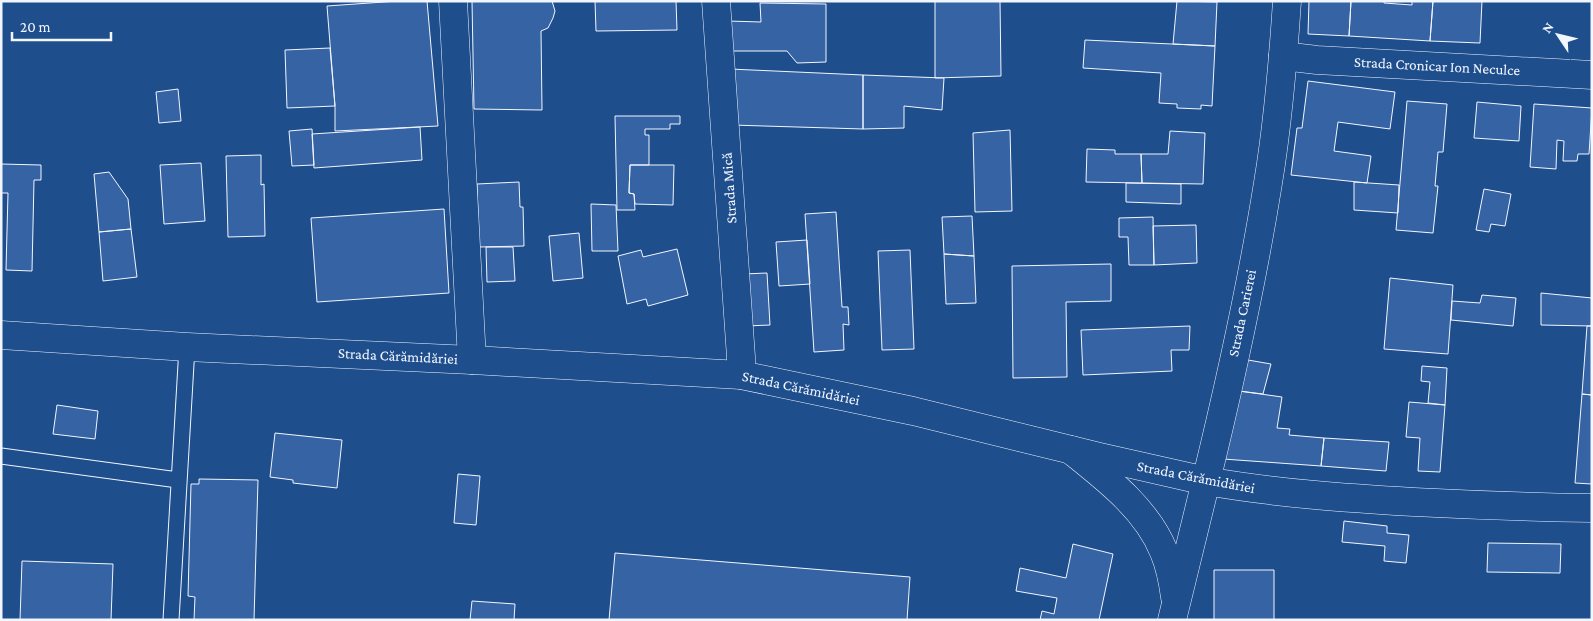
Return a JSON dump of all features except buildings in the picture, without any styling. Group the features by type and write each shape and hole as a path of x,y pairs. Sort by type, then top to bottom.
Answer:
{"street":[{"path":"453,1 472,360"},
{"name":"Strada Mică","path":"716,1 741,375"},
{"name":"Strada Carierei","path":"1174,611 1206,481 1247,293 1268,182 1283,56 1287,1"},
{"name":"Strada Cronicar Ion Neculce","path":"1283,56 1592,75"},
{"name":"Strada Cărămidăriei","path":"1,335 187,347 741,375 913,411 1071,450 1253,490 1345,498 1514,507 1592,508"},
{"path":"1071,450 1112,483 1148,524 1164,551 1172,578 1174,611"}],"lane":[{"path":"171,620 187,347"},
{"path":"1,456 178,480"}]}
